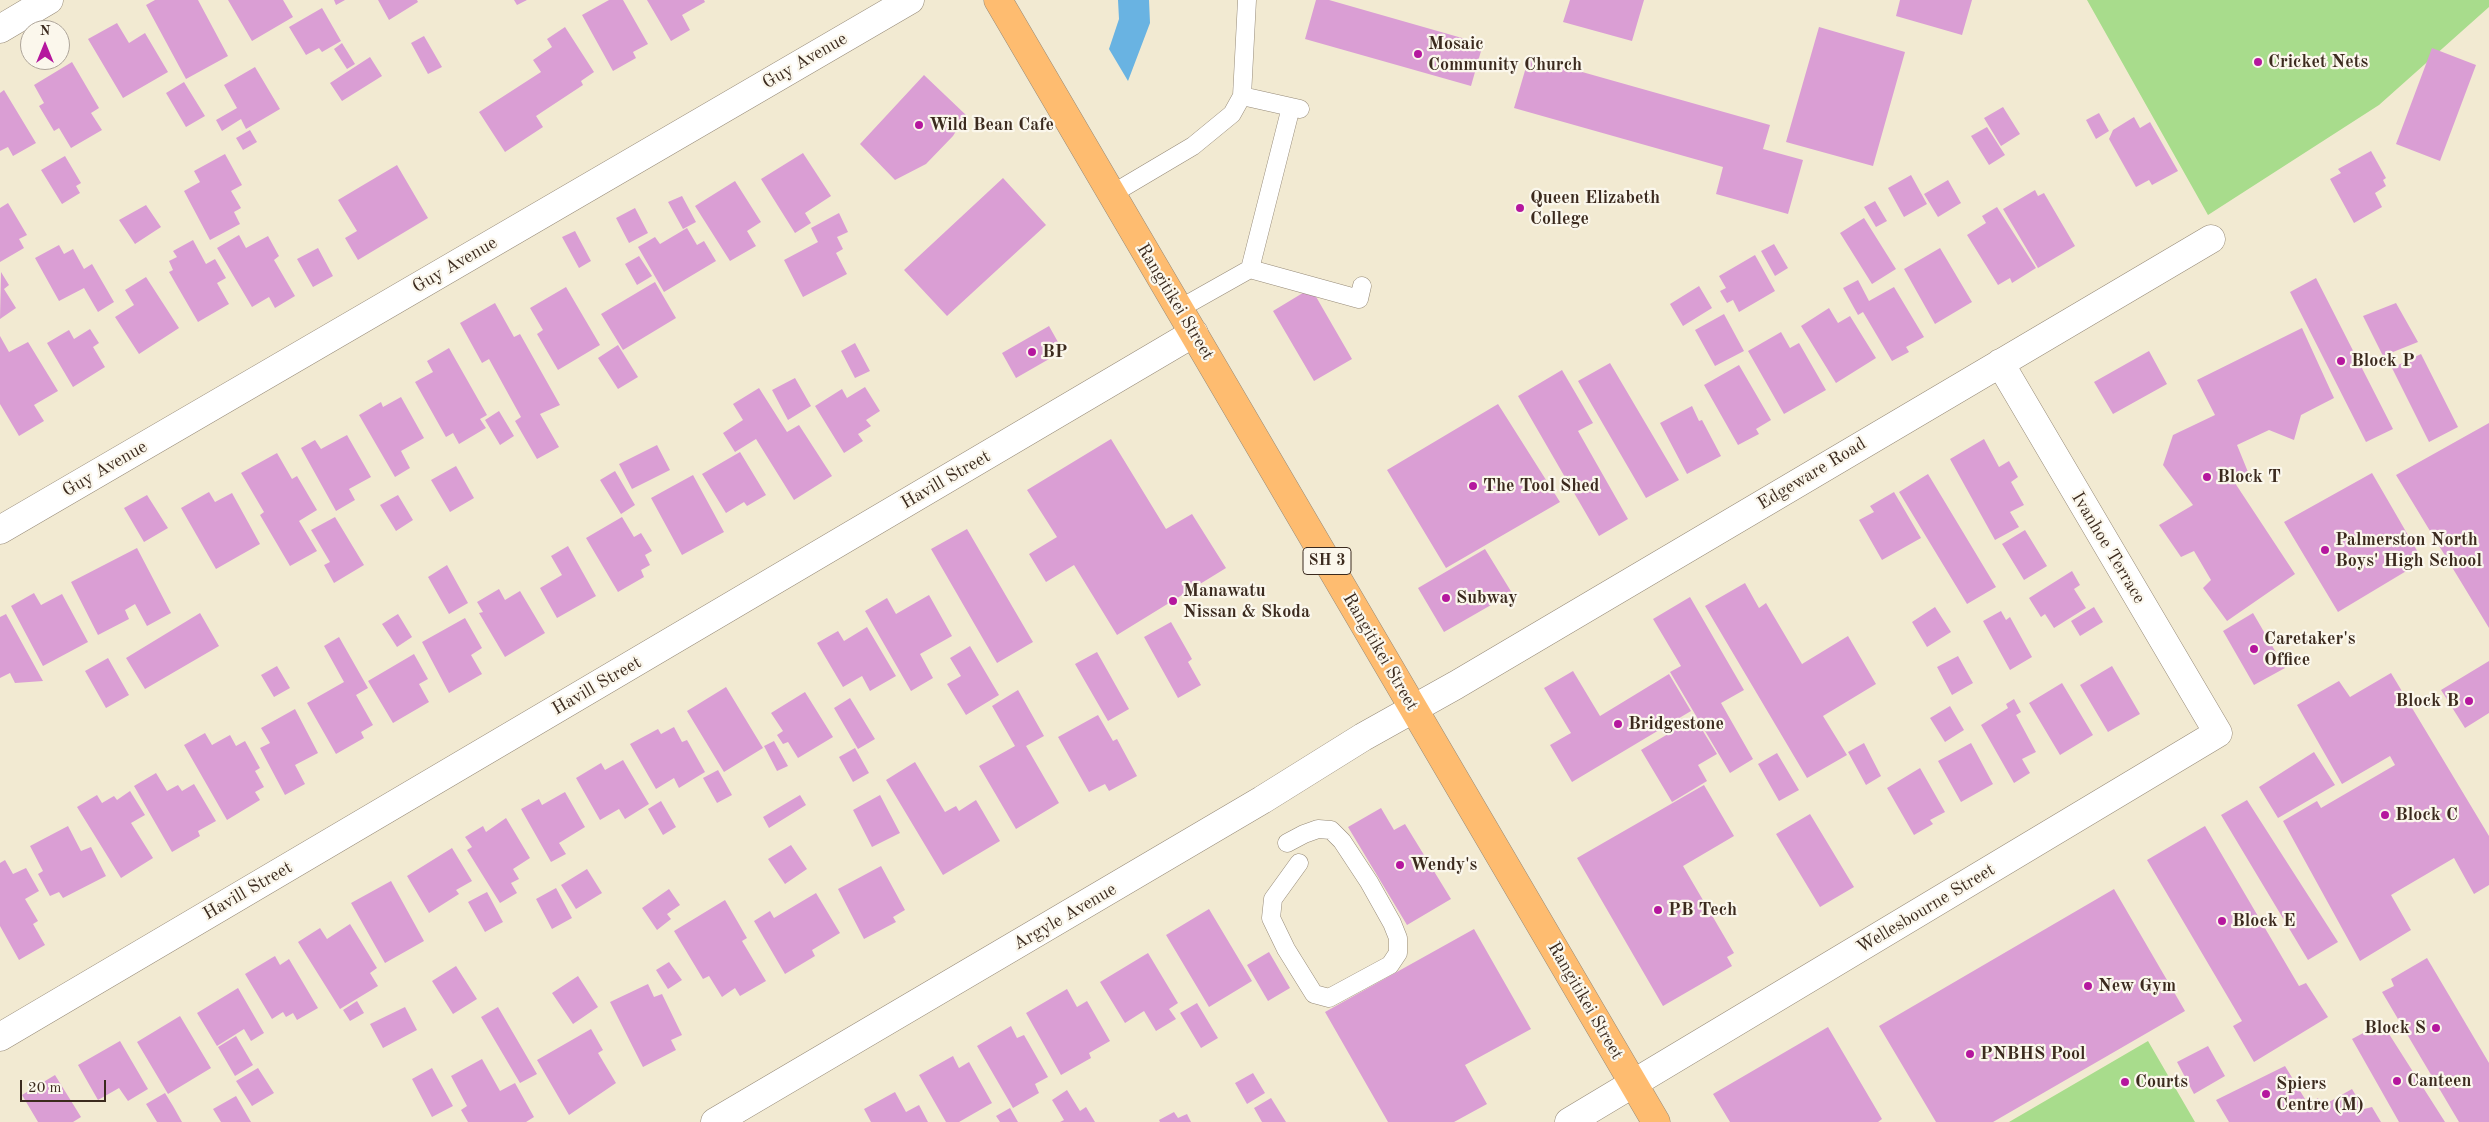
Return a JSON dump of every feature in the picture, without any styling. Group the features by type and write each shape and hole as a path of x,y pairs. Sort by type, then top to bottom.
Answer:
{"highway":[{"name":"Rangitikei Street","path":"998,0 1656,1122"}],"street":[{"path":"0,29 49,0"},
{"name":"Guy Avenue","path":"0,530 910,0"},
{"name":"Edgeware Road","path":"1413,708 2211,239"},
{"name":"Havill Street","path":"0,1037 1194,333"},
{"name":"Ivanhoe Terrace","path":"2000,363 2218,733"},
{"name":"Argyle Avenue","path":"714,1122 1262,800 1413,708"},
{"name":"Wellesbourne Street","path":"1569,1122 2218,733"}],"lane":[{"path":"1112,194 1193,146 1232,114 1242,96 1247,0"},
{"path":"1242,96 1296,108 1250,269"},
{"path":"1179,309 1250,269 1294,275 1359,299 1362,286"},
{"path":"1287,843 1311,831 1331,830 1342,841 1368,882 1392,923 1398,938 1398,952 1390,964 1329,998 1314,994 1286,949 1271,918 1273,899 1299,863"}],"green space":[{"path":"2087,0 2489,0 2489,7 2379,105 2208,215"},
{"name":"Courts","path":"2148,1041 2195,1122 2009,1122"}],"water":[{"path":"1118,0 1149,0 1150,23 1128,81 1109,49 1119,19"}],"building":[{"path":"155,0 198,0 228,56 186,79 146,5"},
{"path":"228,0 283,0 293,17 252,41"},
{"path":"334,0 345,0 336,5"},
{"path":"378,0 417,0 418,2 389,20"},
{"path":"514,0 527,0 517,5"},
{"path":"609,0 623,0 648,44 633,52 636,58 613,71 582,15"},
{"path":"647,0 704,0 705,2 682,15 690,30 671,41"},
{"path":"1316,0 1329,0 1483,44 1471,86 1305,39"},
{"path":"1570,0 1644,0 1632,41 1563,22"},
{"path":"1900,0 1972,0 1962,35 1896,16"},
{"path":"322,8 341,41 322,52 319,48 306,55 289,27"},
{"path":"117,23 129,43 145,33 168,72 123,98 88,39"},
{"path":"565,27 594,72 581,81 583,85 536,116 543,127 505,152 479,112 541,72 533,60 552,47 547,39"},
{"path":"1819,27 1905,52 1873,166 1786,142"},
{"path":"424,36 442,67 428,74 411,43"},
{"path":"342,43 355,64 347,69 334,49"},
{"path":"2432,48 2476,65 2440,161 2396,144"},
{"path":"370,57 382,76 342,101 330,83"},
{"path":"1529,57 1770,125 1763,149 1803,160 1788,214 1716,194 1723,167 1514,108"},
{"path":"72,62 99,108 91,113 102,130 71,148 59,128 54,131 39,106 44,103 34,85 59,70 70,70 70,63"},
{"path":"255,67 280,109 246,129 241,119 222,131 216,120 237,108 224,85"},
{"name":"Wild Bean Cafe","path":"924,75 966,115 953,136 926,164 895,180 860,144"},
{"path":"184,82 205,116 186,127 166,93"},
{"path":"4,90 36,143 13,156 8,147 0,151 0,93"},
{"path":"2003,107 2020,134 2001,146 1984,118"},
{"path":"2099,113 2109,131 2096,139 2086,120"},
{"path":"2134,117 2140,128 2150,122 2178,171 2152,185 2149,180 2136,187 2109,139 2113,130"},
{"path":"1987,127 2005,155 1989,165 1971,136"},
{"path":"250,130 257,142 243,150 236,138"},
{"path":"2371,151 2386,178 2383,180 2386,186 2375,193 2382,207 2354,223 2330,179 2341,173 2338,169"},
{"path":"803,153 831,196 805,213 811,223 795,233 761,179"},
{"path":"225,154 242,185 231,191 241,208 234,212 240,224 210,240 184,191 200,182 194,171"},
{"path":"65,156 81,183 76,186 80,193 62,204 41,170"},
{"path":"397,165 428,218 358,260 345,238 357,231 338,200"},
{"path":"1911,175 1927,204 1904,217 1888,188"},
{"path":"1003,178 1046,225 947,316 904,270"},
{"path":"1948,180 1961,203 1938,217 1924,194"},
{"path":"735,181 761,222 747,231 756,246 730,261 695,206"},
{"path":"2035,190 2038,196 2044,193 2075,246 2038,268 2003,209"},
{"path":"682,196 696,222 683,229 668,202"},
{"path":"1875,201 1887,221 1876,227 1864,207"},
{"path":"8,203 27,235 19,239 24,248 0,262 0,208"},
{"path":"146,205 161,227 135,244 119,220"},
{"path":"1997,207 2036,268 2012,283 2010,278 1998,285 1967,235 1986,223 1982,216"},
{"path":"635,208 648,233 629,243 616,218"},
{"path":"839,213 848,232 837,237 843,249 836,253 847,274 803,297 784,260 818,242 811,228"},
{"path":"1864,218 1896,269 1872,284 1840,233"},
{"path":"687,228 697,245 704,241 716,261 664,292 638,247 655,237 660,244"},
{"path":"575,231 591,261 579,268 562,237"},
{"path":"239,235 246,248 268,236 279,256 274,260 295,296 275,308 269,297 252,307 217,248"},
{"path":"193,240 206,264 215,259 226,278 217,283 229,304 198,322 169,272 173,270 169,261 177,257 173,251"},
{"path":"1774,244 1788,268 1775,276 1761,251"},
{"path":"59,245 64,254 73,249 84,269 92,264 114,302 98,312 84,288 59,301 35,258"},
{"path":"318,248 333,276 313,287 297,259"},
{"path":"1940,248 1972,302 1935,324 1904,269"},
{"path":"1755,255 1775,291 1739,312 1733,300 1727,303 1720,291 1726,288 1719,276"},
{"path":"639,256 652,276 637,285 625,264"},
{"path":"1,272 9,285 4,289 16,308 0,319"},
{"path":"146,277 179,328 139,354 115,317 134,305 125,290"},
{"name":"Block P","path":"2316,278 2393,429 2366,442 2290,292"},
{"path":"1858,280 1869,301 1894,287 1924,337 1906,347 1909,352 1892,361 1863,312 1858,315 1843,288"},
{"path":"655,282 676,318 623,350 601,314"},
{"path":"1699,286 1712,308 1683,326 1670,304"},
{"path":"566,287 600,345 558,370 537,334 543,330 530,308"},
{"path":"1311,288 1352,359 1314,381 1273,311"},
{"path":"495,303 514,337 520,334 560,405 540,414 559,447 537,459 515,421 521,417 489,359 482,363 460,323"},
{"path":"2396,303 2418,342 2383,356 2363,316"},
{"path":"1829,308 1838,323 1850,316 1876,358 1836,383 1801,326"},
{"path":"1724,314 1744,351 1715,366 1695,330"},
{"name":"BP","path":"1049,326 1063,351 1016,378 1002,353"},
{"name":"Block T","path":"2302,328 2334,398 2301,415 2294,440 2269,430 2237,445 2248,472 2235,483 2295,574 2227,621 2203,588 2211,580 2194,551 2181,557 2159,525 2193,505 2163,465 2173,435 2215,415 2197,380"},
{"path":"90,329 99,343 93,347 105,367 73,387 47,343 69,330 74,339"},
{"path":"1781,332 1790,348 1799,343 1826,390 1784,414 1748,351"},
{"path":"0,336 9,352 28,342 58,391 34,405 44,421 19,436 0,404"},
{"path":"855,343 870,371 855,378 841,351"},
{"path":"618,345 638,377 618,389 598,358"},
{"path":"449,348 487,415 480,419 486,428 459,444 453,433 446,437 415,382 433,372 427,361"},
{"path":"2149,351 2167,384 2113,414 2094,382"},
{"name":"Block P","path":"2421,354 2458,427 2429,442 2392,368"},
{"path":"1610,363 1679,480 1646,498 1578,381"},
{"path":"1739,365 1771,420 1756,429 1759,434 1738,445 1704,385"},
{"path":"1562,370 1593,423 1578,431 1628,519 1599,536 1518,396"},
{"path":"795,378 811,406 788,420 772,390"},
{"path":"865,387 880,411 866,420 871,426 858,434 863,441 844,453 815,406 842,389 847,398"},
{"path":"759,388 787,432 799,425 832,476 794,500 756,439 735,452 723,433 743,420 733,404"},
{"path":"401,397 424,438 401,451 410,468 395,477 359,415 381,402 383,407"},
{"name":"The Tool Shed","path":"1498,404 1560,502 1446,568 1387,470"},
{"path":"1692,406 1699,421 1702,420 1721,456 1687,474 1660,423"},
{"path":"499,411 514,436 500,445 485,420"},
{"path":"2489,423 2489,628 2396,475"},
{"path":"347,435 371,477 349,489 355,500 336,511 301,448 315,440 321,449"},
{"path":"1111,439 1166,529 1192,514 1226,568 1117,635 1074,565 1046,582 1029,554 1057,537 1027,490"},
{"path":"1984,439 1999,467 2009,461 2018,477 2011,482 2024,505 2010,512 2019,527 1995,540 1950,459"},
{"path":"657,445 670,470 632,489 619,464"},
{"path":"740,452 766,495 747,506 744,502 726,513 702,474"},
{"path":"277,453 292,479 297,476 317,510 299,521 317,551 290,566 260,515 264,512 241,473"},
{"path":"456,466 474,498 450,512 431,480"},
{"path":"615,471 635,505 621,514 600,480"},
{"path":"2372,473 2423,561 2338,612 2284,522"},
{"path":"1928,474 1996,587 1967,604 1899,492"},
{"path":"693,475 724,532 682,555 651,498"},
{"path":"209,492 215,502 232,493 260,544 216,569 181,508"},
{"path":"1894,492 1921,538 1882,560 1859,520 1874,512 1870,506"},
{"path":"147,495 168,528 144,542 124,508"},
{"path":"398,495 413,520 396,531 380,505"},
{"path":"335,517 364,565 334,583 324,565 330,562 311,530"},
{"path":"622,517 634,537 641,533 652,551 645,555 650,565 641,570 644,577 618,592 586,538"},
{"path":"967,529 1033,642 997,663 931,549"},
{"path":"2025,530 2047,566 2024,580 2002,544"},
{"path":"568,546 596,596 557,618 540,588 562,575 551,556"},
{"path":"137,548 171,613 147,626 135,604 125,610 129,619 98,635 71,582"},
{"path":"1485,549 1512,593 1444,632 1418,588"},
{"path":"447,565 468,603 449,614 428,577"},
{"path":"2072,571 2080,585 2074,589 2086,608 2054,628 2045,614 2041,617 2029,598"},
{"path":"1745,583 1759,608 1766,603 1802,664 1848,636 1876,684 1823,716 1847,755 1807,778 1705,606"},
{"path":"499,589 505,600 520,591 545,633 505,657 479,613 483,612 477,602"},
{"path":"34,593 41,605 62,594 88,642 43,666 11,606"},
{"path":"929,595 952,636 920,654 933,678 911,691 865,611 887,598 896,614"},
{"path":"1690,597 1744,690 1721,703 1753,759 1730,773 1670,672 1681,666 1653,619"},
{"path":"1935,607 1951,632 1927,647 1912,622"},
{"path":"2094,607 2103,622 2080,636 2071,621"},
{"path":"2001,611 2006,620 2010,617 2032,657 2010,670 1983,621"},
{"path":"200,613 219,646 145,689 126,658"},
{"name":"Caretaker's Office","path":"2253,613 2285,668 2254,685 2223,631"},
{"path":"6,614 43,681 15,683 10,673 0,678 0,617"},
{"path":"398,614 412,637 397,647 382,624"},
{"path":"465,618 482,648 471,655 482,674 449,693 422,642"},
{"path":"1171,622 1192,659 1188,662 1201,685 1178,698 1144,637"},
{"path":"867,627 896,676 870,691 862,676 843,687 817,643 838,631 844,641"},
{"path":"339,637 368,688 356,695 373,725 361,732 364,738 336,754 307,703 344,682 324,646"},
{"path":"970,646 999,695 966,715 947,684 961,676 950,658"},
{"path":"1097,652 1129,709 1108,721 1075,664"},
{"path":"414,654 428,679 419,684 429,702 393,723 368,681"},
{"path":"1958,656 1973,683 1952,695 1937,667"},
{"path":"108,658 129,695 106,708 85,671"},
{"name":"Block B","path":"2489,661 2489,713 2465,728 2441,690"},
{"path":"277,666 290,688 274,697 261,675"},
{"path":"2112,666 2140,714 2108,732 2080,685"},
{"name":"Bridgestone","path":"1573,671 1600,716 1669,674 1691,711 1572,782 1550,745 1571,733 1544,688"},
{"name":"Block C","path":"2391,673 2489,836 2489,885 2474,894 2454,858 2391,895 2411,930 2360,961 2283,821 2317,801 2321,808 2395,765 2390,756 2342,784 2297,705 2339,681 2350,697"},
{"path":"2062,683 2093,735 2060,755 2029,703"},
{"path":"726,687 763,748 724,772 687,711"},
{"path":"1018,690 1044,736 1026,746 1059,803 1016,829 979,766 1015,746 992,706"},
{"path":"805,692 833,737 798,758 788,742 783,744 777,735 783,731 771,713"},
{"path":"850,698 875,739 858,749 834,708"},
{"path":"2014,699 2021,712 2016,715 2036,752 2022,759 2030,773 2014,783 1981,725 2008,708 2006,704"},
{"path":"1950,706 1964,730 1945,742 1930,718"},
{"path":"295,709 318,753 295,765 305,784 285,795 260,748 270,743 261,728"},
{"path":"1098,715 1113,741 1117,739 1137,776 1109,791 1105,784 1089,792 1058,737"},
{"path":"1695,718 1717,754 1698,765 1707,781 1672,802 1641,750"},
{"path":"674,727 682,742 687,740 705,772 679,788 674,778 656,789 630,744 658,729 661,734"},
{"path":"205,733 212,745 230,735 236,746 245,741 260,768 255,771 264,787 255,792 260,800 227,820 184,745"},
{"path":"774,741 788,766 777,771 764,746"},
{"path":"1864,743 1881,776 1866,785 1848,752"},
{"path":"1971,743 1993,784 1961,802 1938,761"},
{"path":"855,748 869,773 853,782 839,757"},
{"path":"2314,752 2335,785 2278,818 2259,787"},
{"path":"1777,753 1799,790 1779,801 1758,764"},
{"path":"623,760 649,804 625,819 619,809 600,820 576,778 601,763 605,770"},
{"path":"915,762 945,812 956,806 959,811 976,800 1000,841 943,875 886,780"},
{"path":"1920,768 1945,812 1930,820 1933,824 1914,835 1887,788"},
{"path":"718,770 732,795 717,803 703,778"},
{"path":"156,773 167,791 178,785 182,791 194,784 216,821 198,831 200,836 172,852 134,786"},
{"name":"PB Tech","path":"1704,785 1734,836 1683,866 1734,953 1727,957 1732,966 1663,1006 1577,858"},
{"path":"130,791 145,815 131,823 153,858 121,878 77,807 97,795 102,803 114,796 117,800"},
{"path":"565,792 585,827 559,843 566,854 551,862 521,809 539,799 542,805"},
{"path":"800,795 806,805 769,828 763,817"},
{"path":"880,795 900,833 872,847 853,810"},
{"path":"2247,800 2338,942 2308,960 2221,815"},
{"path":"661,801 676,827 663,835 648,809"},
{"name":"Wendy's","path":"1381,808 1394,830 1405,824 1451,899 1407,925 1348,827"},
{"path":"1810,814 1854,887 1820,907 1776,834"},
{"path":"506,818 530,858 513,869 519,879 511,883 517,893 500,903 467,850 472,847 465,837 483,826 486,832"},
{"path":"68,826 81,851 91,847 106,876 63,898 59,892 50,896 38,874 43,871 30,846"},
{"name":"Block E","path":"2205,826 2299,986 2306,983 2328,1017 2254,1062 2233,1026 2242,1021 2147,860"},
{"path":"791,845 807,869 785,884 768,859"},
{"path":"452,848 472,881 456,890 459,894 429,913 407,876"},
{"path":"5,860 13,874 26,868 39,891 25,899 38,921 33,924 45,945 19,960 0,926 0,863"},
{"path":"881,866 905,910 893,917 896,922 864,939 838,889"},
{"path":"587,869 602,893 576,909 561,885"},
{"path":"391,881 424,941 385,963 351,903"},
{"path":"556,888 572,918 552,929 536,899"},
{"path":"669,889 680,905 667,914 671,919 657,930 642,908"},
{"path":"2114,889 2185,1011 1993,1122 1936,1122 1879,1026"},
{"path":"487,892 503,922 485,932 468,902"},
{"path":"816,893 840,933 812,950 815,956 785,974 754,921 770,911 774,918"},
{"path":"725,900 747,938 742,941 766,981 740,996 735,988 722,997 709,976 703,979 674,931"},
{"path":"1209,909 1252,981 1209,1007 1166,935"},
{"path":"350,924 377,968 370,973 378,986 340,1009 298,942 320,928 327,939"},
{"path":"1474,929 1531,1029 1465,1065 1487,1104 1454,1122 1388,1122 1325,1012"},
{"path":"1269,952 1290,988 1268,1001 1247,965"},
{"path":"1148,953 1178,1003 1169,1009 1176,1019 1156,1031 1144,1011 1125,1023 1100,982"},
{"path":"275,956 280,965 289,959 318,1008 297,1020 293,1013 286,1017 283,1012 272,1019 245,974"},
{"name":"Block S","path":"2427,958 2489,1063 2489,1122 2459,1122 2382,992 2394,986 2391,979"},
{"path":"669,962 682,980 668,989 656,970"},
{"path":"456,966 477,999 453,1014 432,981"},
{"path":"578,976 598,1007 573,1024 552,993"},
{"path":"648,984 654,997 662,994 682,1035 671,1040 676,1050 643,1067 610,1002"},
{"path":"238,988 264,1033 251,1041 244,1029 217,1046 197,1013"},
{"path":"1067,989 1077,1007 1087,1001 1110,1041 1089,1053 1091,1058 1061,1075 1026,1013"},
{"path":"357,1001 364,1013 350,1021 343,1010"},
{"path":"1197,1003 1218,1038 1201,1048 1180,1013"},
{"path":"405,1007 417,1030 383,1048 370,1024"},
{"path":"498,1007 537,1074 520,1083 481,1017"},
{"path":"180,1016 211,1068 168,1094 137,1042"},
{"name":"Canteen","path":"2382,1023 2445,1122 2399,1122 2352,1039"},
{"path":"1011,1026 1017,1038 1024,1035 1048,1077 1035,1084 1039,1093 1013,1108 977,1046"},
{"path":"1828,1027 1882,1119 1878,1122 1730,1122 1713,1094"},
{"path":"591,1029 603,1050 598,1053 616,1083 569,1115 537,1060"},
{"path":"236,1036 253,1065 235,1076 218,1047"},
{"path":"120,1041 148,1089 128,1101 119,1088 98,1100 78,1065"},
{"path":"2208,1046 2225,1076 2194,1094 2177,1062"},
{"path":"953,1056 959,1068 969,1062 992,1103 959,1122 946,1122 919,1075"},
{"path":"482,1059 500,1091 515,1083 534,1117 526,1122 468,1122 461,1110 467,1106 451,1076"},
{"name":"Spiers Centre (M)","path":"2285,1066 2308,1104 2318,1098 2322,1106 2352,1089 2364,1109 2372,1107 2381,1122 2229,1122 2216,1100"},
{"path":"258,1068 274,1093 252,1106 236,1081"},
{"path":"432,1068 453,1106 432,1117 412,1079"},
{"path":"1253,1073 1265,1093 1247,1104 1235,1083"},
{"path":"55,1075 81,1117 73,1122 38,1122 22,1095"},
{"path":"1067,1090 1080,1111 1086,1107 1095,1122 1060,1122 1064,1120 1052,1100"},
{"path":"895,1092 906,1112 919,1105 928,1122 871,1122 864,1109"},
{"path":"165,1093 182,1122 157,1122 146,1104"},
{"path":"236,1096 251,1122 221,1122 213,1109"},
{"path":"1271,1098 1286,1122 1262,1122 1254,1108"},
{"path":"1010,1108 1018,1122 1000,1122 996,1116"},
{"path":"1174,1112 1178,1118 1187,1114 1191,1122 1160,1122 1159,1120"}],"place":[{"name":"Mosaic Community Church","path":"1418,54"},
{"name":"Cricket Nets","path":"2258,62"},
{"name":"Wild Bean Cafe","path":"919,125"},
{"name":"Queen Elizabeth College","path":"1520,208"},
{"name":"BP","path":"1032,352"},
{"name":"Block P","path":"2341,361"},
{"name":"Block T","path":"2207,477"},
{"name":"The Tool Shed","path":"1473,486"},
{"name":"Palmerston North Boys' High School","path":"2325,550"},
{"name":"Subway","path":"1446,598"},
{"name":"Manawatu Nissan & Skoda","path":"1173,601"},
{"name":"Caretaker's Office","path":"2254,649"},
{"name":"Block B","path":"2469,701"},
{"name":"Bridgestone","path":"1618,724"},
{"name":"Block C","path":"2385,815"},
{"name":"Wendy's","path":"1400,865"},
{"name":"PB Tech","path":"1658,910"},
{"name":"Block E","path":"2222,921"},
{"name":"New Gym","path":"2088,986"},
{"name":"Block S","path":"2436,1028"},
{"name":"PNBHS Pool","path":"1970,1054"},
{"name":"Canteen","path":"2397,1081"},
{"name":"Courts","path":"2125,1082"},
{"name":"Spiers Centre (M)","path":"2266,1094"}]}
